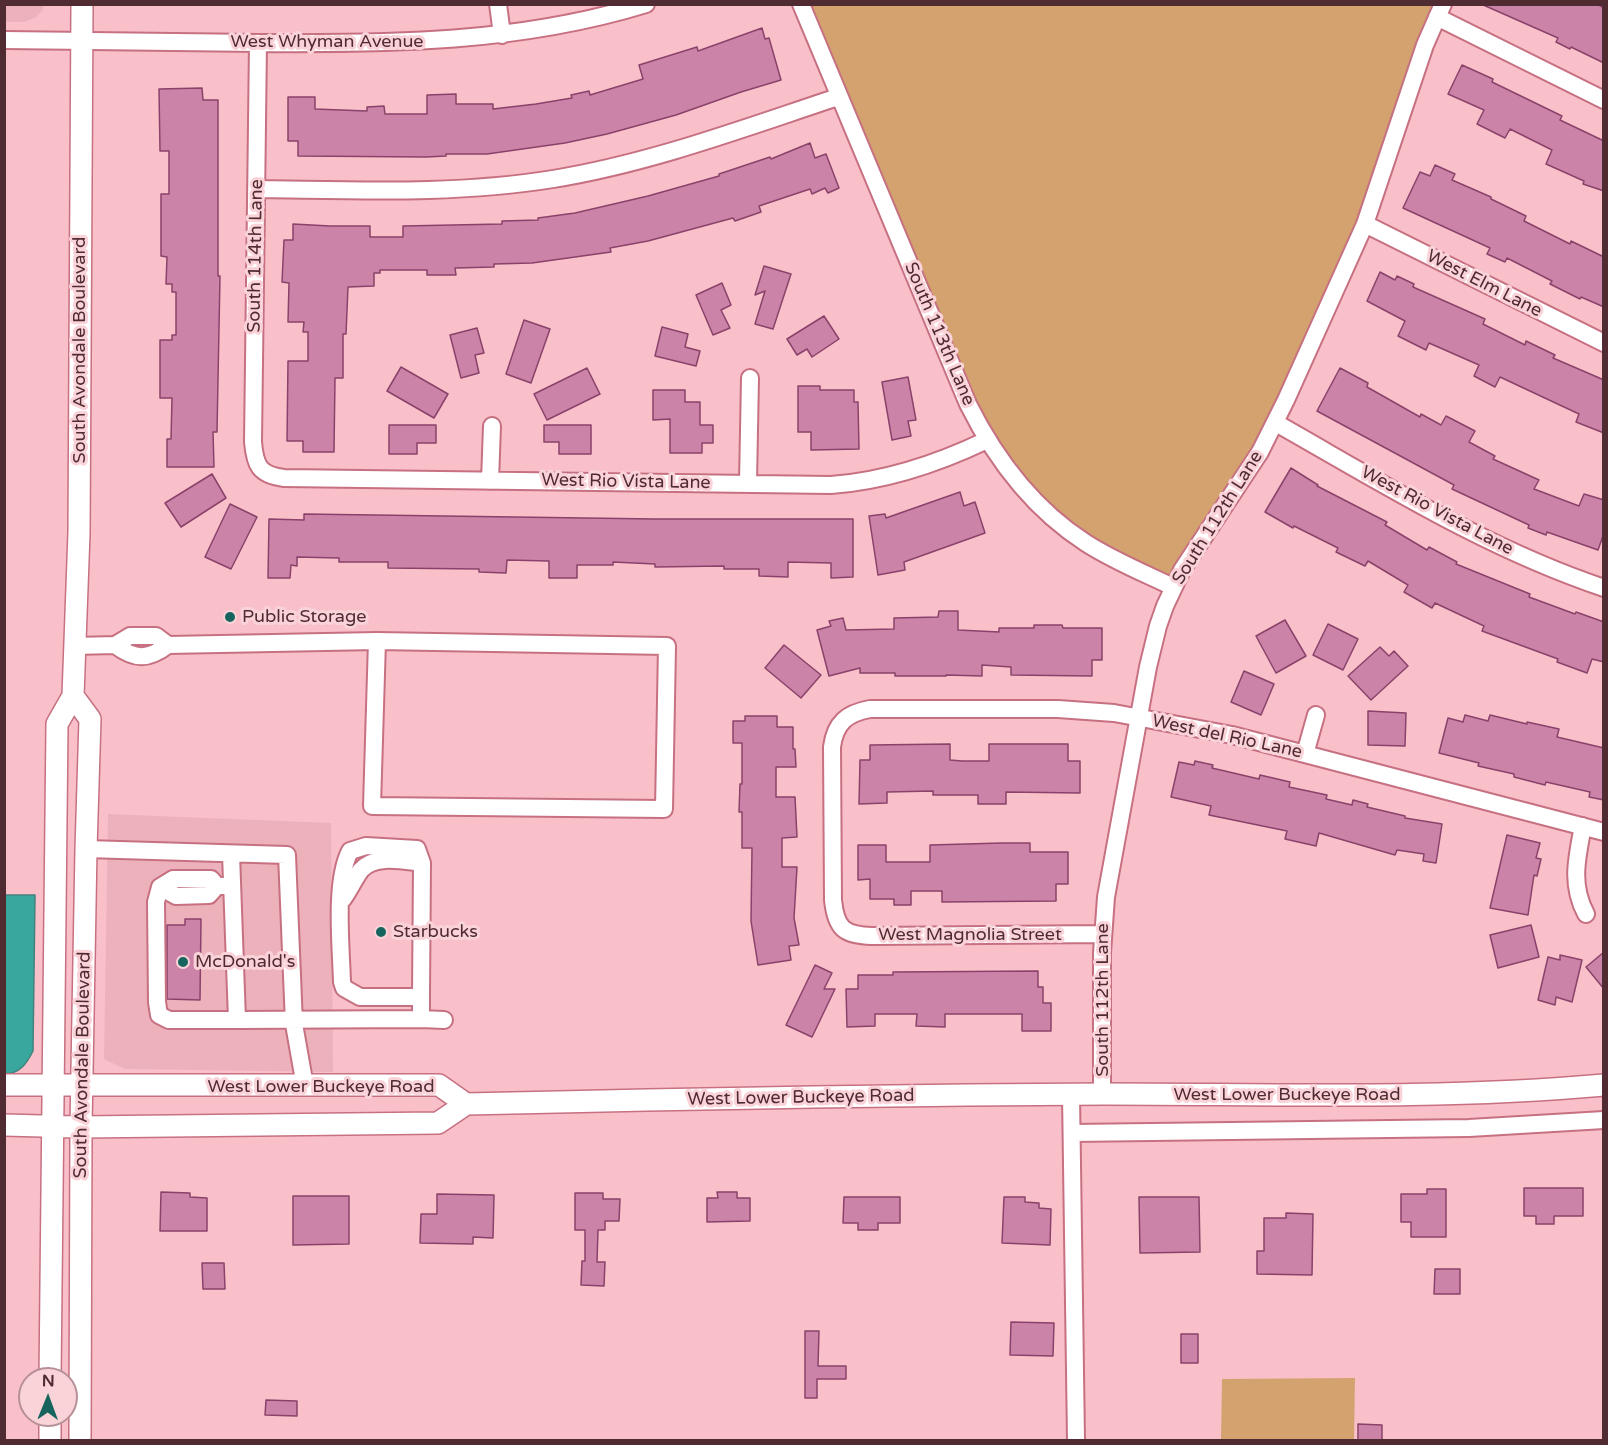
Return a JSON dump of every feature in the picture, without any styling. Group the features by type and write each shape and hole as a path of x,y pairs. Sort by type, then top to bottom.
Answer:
{"main road":[{"name":"South Avondale Boulevard","path":"50,1367 57,724 73,696 79,521 82,4"},
{"name":"South Avondale Boulevard","path":"73,696 90,718 81,1126 81,1440"},
{"name":"West Lower Buckeye Road","path":"4,1086 439,1085 466,1104 749,1097 1102,1094 1435,1095 1515,1092 1604,1084"},
{"path":"4,1125 438,1123 466,1104"}],"street":[{"path":"498,4 502,35"},
{"name":"West Whyman Avenue","path":"4,40 394,43 502,35 597,17 646,4"},
{"name":"South 113th Lane","path":"801,4 968,404 987,440 1021,486 1060,525 1097,549 1173,587"},
{"path":"1440,11 1604,100"},
{"name":"South 112th Lane","path":"1102,1094 1102,934 1109,875 1153,646 1165,606 1192,554 1260,452 1276,423 1365,224 1425,45 1440,11"},
{"name":"South 114th Lane","path":"258,43 253,442 260,469"},
{"path":"257,189 447,190 551,180 657,157 838,97"},
{"name":"West Elm Lane","path":"1365,224 1604,344"},
{"path":"748,483 750,378"},
{"name":"West Rio Vista Lane","path":"1276,423 1466,529 1531,560 1604,588"},
{"path":"490,481 492,426"},
{"name":"West Rio Vista Lane","path":"260,469 274,477 284,478 831,484 869,481 930,465 987,440"},
{"path":"75,646 115,645 129,655 155,655 168,645 377,641 667,646 664,809 372,806 377,641"},
{"name":"West del Rio Lane","path":"840,927 833,900 832,747 837,727 843,719 861,711 894,709 1076,710 1139,718 1232,735 1604,831"},
{"path":"1305,754 1316,715"},
{"path":"1583,826 1575,877 1578,896 1586,914"},
{"path":"421,1019 422,997 422,863 417,849 366,846 350,851 346,860 341,903 344,988 360,997 422,997"},
{"path":"86,849 287,855 294,1020 305,1086"},
{"path":"231,854 224,886 237,1020"},
{"path":"224,886 211,879 173,879 160,887 156,902 159,1015 169,1020 444,1020"},
{"name":"West Magnolia Street","path":"840,927 849,933 872,936 1102,934"},
{"path":"1071,1095 1076,1440"},
{"path":"1072,1133 1469,1128 1604,1120"}],"shaded area":[{"path":"5,4 44,5 36,17 24,22 5,22"},
{"path":"801,5 1443,5 1365,224 1276,423 1173,587 1087,544 997,455"},
{"path":"108,814 331,823 333,1072 125,1069 104,1059"},
{"path":"1355,1378 1354,1440 1221,1440 1222,1379"}],"water":[{"path":"4,895 35,895 33,1051 19,1070 10,1074 4,1074"}],"building":[{"path":"1481,4 1597,4 1604,8 1604,63 1556,42 1558,38"},
{"path":"762,28 765,39 769,38 781,80 676,115 607,134 565,143 487,154 446,154 446,156 426,157 298,156 298,141 288,141 288,97 315,97 315,109 367,111 367,107 384,106 385,114 427,114 427,95 456,94 456,104 493,104 493,109 536,104 572,98 571,95 589,91 590,95 643,79 639,65 697,47 698,51"},
{"path":"1462,65 1493,79 1492,82 1562,116 1560,120 1604,141 1604,191 1583,184 1584,181 1546,164 1552,150 1510,129 1505,138 1477,124 1484,110 1448,94"},
{"path":"202,88 203,100 218,100 218,276 220,276 217,432 213,432 214,467 167,467 167,439 171,439 172,398 160,398 160,340 172,340 172,335 176,335 176,292 172,292 172,284 166,284 167,257 161,256 161,194 169,194 169,151 160,151 159,89"},
{"path":"810,143 815,158 826,154 839,188 828,193 825,188 812,194 810,189 759,206 761,212 735,221 733,218 648,241 610,248 611,252 532,263 494,264 494,267 455,268 456,275 427,275 427,270 380,270 380,273 374,273 374,286 348,287 346,334 343,334 343,378 335,378 334,452 303,452 303,441 287,441 288,361 308,361 308,332 303,332 304,322 288,322 289,283 282,282 284,240 293,240 293,224 370,226 370,237 403,237 403,226 502,224 502,221 538,220 538,218 575,213 648,196 719,176 719,174 770,157 771,159"},
{"path":"1435,165 1455,174 1452,180 1526,216 1524,221 1570,244 1571,241 1604,257 1604,307 1581,297 1580,299 1550,284 1552,281 1507,258 1505,262 1487,254 1490,248 1403,208 1420,172 1430,176"},
{"path":"764,266 791,274 773,329 755,324 765,291 755,295"},
{"path":"1380,272 1395,280 1397,276 1414,284 1413,287 1485,319 1483,324 1525,345 1526,341 1555,355 1553,358 1604,380 1604,433 1576,422 1579,414 1500,377 1495,387 1474,376 1479,365 1429,343 1426,350 1398,336 1405,321 1367,301"},
{"path":"722,283 731,305 721,310 730,328 713,335 696,295"},
{"path":"824,316 839,339 812,357 807,349 797,355 787,339"},
{"path":"524,320 550,329 531,383 506,374"},
{"path":"662,327 688,334 685,347 700,351 696,366 655,356"},
{"path":"477,328 484,353 475,355 479,373 461,378 450,335"},
{"path":"401,367 448,394 434,418 387,391"},
{"path":"587,368 600,394 547,420 534,394"},
{"path":"1340,368 1368,383 1367,387 1420,417 1421,414 1441,425 1446,416 1475,431 1469,442 1495,456 1493,459 1539,480 1534,489 1579,506 1584,494 1604,500 1604,533 1598,550 1547,532 1546,535 1528,528 1529,525 1452,489 1454,485 1317,411"},
{"path":"908,377 916,420 908,421 911,436 892,440 882,382"},
{"path":"798,386 820,386 820,390 854,390 854,402 858,402 859,449 811,450 811,432 798,432"},
{"path":"653,390 685,390 685,402 700,402 700,425 713,425 713,443 702,443 702,453 670,453 670,419 653,420"},
{"path":"389,425 436,425 436,443 417,443 417,454 389,454"},
{"path":"544,425 591,425 591,454 559,454 559,442 544,442"},
{"path":"1291,468 1317,486 1387,522 1385,525 1427,550 1429,547 1457,562 1456,564 1530,594 1529,597 1604,622 1604,662 1592,659 1587,673 1557,662 1558,659 1482,631 1484,626 1435,603 1432,608 1404,592 1408,585 1368,561 1365,566 1336,552 1338,548 1294,526 1293,528 1265,512"},
{"path":"212,474 226,498 181,527 165,503"},
{"path":"960,492 964,506 975,502 985,533 904,562 905,570 878,575 869,516 885,514 886,518"},
{"path":"230,504 257,517 231,569 205,557"},
{"path":"304,514 655,519 853,519 853,577 831,578 831,563 788,562 788,577 759,576 759,569 724,569 724,566 655,567 655,564 613,562 613,565 577,565 577,578 549,578 549,561 507,560 506,573 479,572 479,569 388,568 388,562 339,562 339,558 297,557 297,566 291,565 290,578 268,578 269,519 304,520"},
{"path":"939,611 958,611 958,630 999,632 999,628 1034,628 1034,625 1102,628 1102,660 1092,660 1092,676 1011,675 1011,667 982,665 982,676 895,676 895,673 860,673 860,668 829,676 817,630 831,626 829,621 843,618 846,630 894,629 894,618 938,617"},
{"path":"1285,620 1306,656 1276,673 1256,636"},
{"path":"1328,624 1358,639 1343,670 1313,655"},
{"path":"784,645 821,675 801,698 765,668"},
{"path":"1380,647 1389,656 1394,651 1408,666 1371,700 1348,676"},
{"path":"1244,671 1274,684 1261,715 1231,702"},
{"path":"1368,711 1406,713 1405,746 1368,745"},
{"path":"1465,715 1488,721 1490,715 1559,729 1557,737 1604,748 1604,800 1589,797 1590,792 1546,782 1545,785 1514,777 1514,774 1478,766 1479,763 1439,753 1448,718 1463,722"},
{"path":"745,716 777,716 777,727 793,727 796,767 776,767 776,797 795,797 797,837 782,838 782,867 797,867 794,918 799,945 789,946 791,960 758,965 751,921 752,848 742,848 742,812 739,812 742,743 733,743 733,721 745,721"},
{"path":"950,744 950,760 989,761 989,744 1068,744 1068,761 1080,761 1080,793 1006,792 1006,804 978,804 978,795 933,795 933,791 887,792 887,803 859,804 860,760 870,760 870,745"},
{"path":"1195,761 1213,765 1212,768 1259,779 1260,775 1290,782 1289,787 1327,795 1326,799 1352,805 1353,800 1368,804 1367,807 1405,816 1405,818 1442,824 1436,863 1423,861 1424,854 1397,850 1395,855 1319,833 1316,846 1285,839 1287,831 1209,815 1211,806 1171,797 1179,762 1194,765"},
{"path":"1507,835 1540,843 1536,858 1541,859 1537,876 1534,875 1528,915 1490,908"},
{"path":"1030,843 1030,852 1068,852 1068,884 1056,884 1056,901 942,902 942,891 911,891 911,905 894,905 894,899 870,899 870,879 858,880 858,845 886,845 886,862 930,862 930,845"},
{"name":"McDonald's","path":"185,919 201,919 200,1000 167,999 167,925 185,925"},
{"path":"1531,925 1539,957 1498,968 1490,935"},
{"path":"1604,952 1604,989 1586,967"},
{"path":"1560,955 1582,960 1572,1002 1556,997 1555,1005 1538,1000 1548,957 1560,960"},
{"path":"815,965 832,973 824,989 835,989 812,1037 786,1025"},
{"path":"1038,971 1038,987 1043,987 1043,1003 1051,1003 1051,1031 1022,1031 1022,1014 945,1014 945,1027 916,1026 917,1014 875,1014 875,1026 847,1027 846,989 858,989 858,975 893,975 893,972"},
{"path":"1524,1188 1583,1188 1583,1216 1554,1216 1554,1224 1536,1224 1536,1216 1524,1216"},
{"path":"1427,1189 1446,1189 1446,1237 1411,1237 1411,1222 1401,1222 1401,1194 1427,1194"},
{"path":"161,1192 190,1193 190,1197 207,1198 207,1231 160,1231"},
{"path":"717,1192 737,1192 737,1198 750,1198 750,1221 707,1222 707,1198 718,1198"},
{"path":"575,1193 603,1193 603,1199 620,1199 619,1221 605,1221 605,1230 598,1230 597,1262 605,1262 604,1286 581,1285 582,1261 585,1261 585,1230 575,1230"},
{"path":"437,1194 494,1195 493,1238 473,1237 473,1244 420,1243 421,1214 437,1214"},
{"path":"293,1196 349,1196 349,1244 293,1245"},
{"path":"844,1197 900,1197 900,1223 878,1223 878,1230 858,1230 858,1223 843,1223"},
{"path":"1004,1197 1025,1197 1025,1202 1039,1203 1039,1208 1051,1209 1050,1245 1002,1243"},
{"path":"1139,1197 1199,1197 1200,1252 1140,1253"},
{"path":"1286,1213 1313,1214 1312,1275 1257,1274 1257,1251 1264,1251 1264,1218 1286,1218"},
{"path":"202,1263 224,1263 225,1289 203,1289"},
{"path":"1435,1269 1460,1269 1460,1294 1434,1294"},
{"path":"1011,1322 1054,1323 1053,1356 1010,1355"},
{"path":"805,1331 819,1331 818,1366 846,1366 846,1379 817,1379 817,1398 805,1398"},
{"path":"1181,1334 1198,1334 1198,1363 1181,1363"},
{"path":"266,1400 297,1401 297,1416 265,1415"},
{"path":"1358,1424 1382,1425 1382,1440 1358,1440"}],"place":[{"name":"Public Storage","path":"230,617"},
{"name":"Starbucks","path":"381,932"},
{"name":"McDonald's","path":"183,962"}]}
